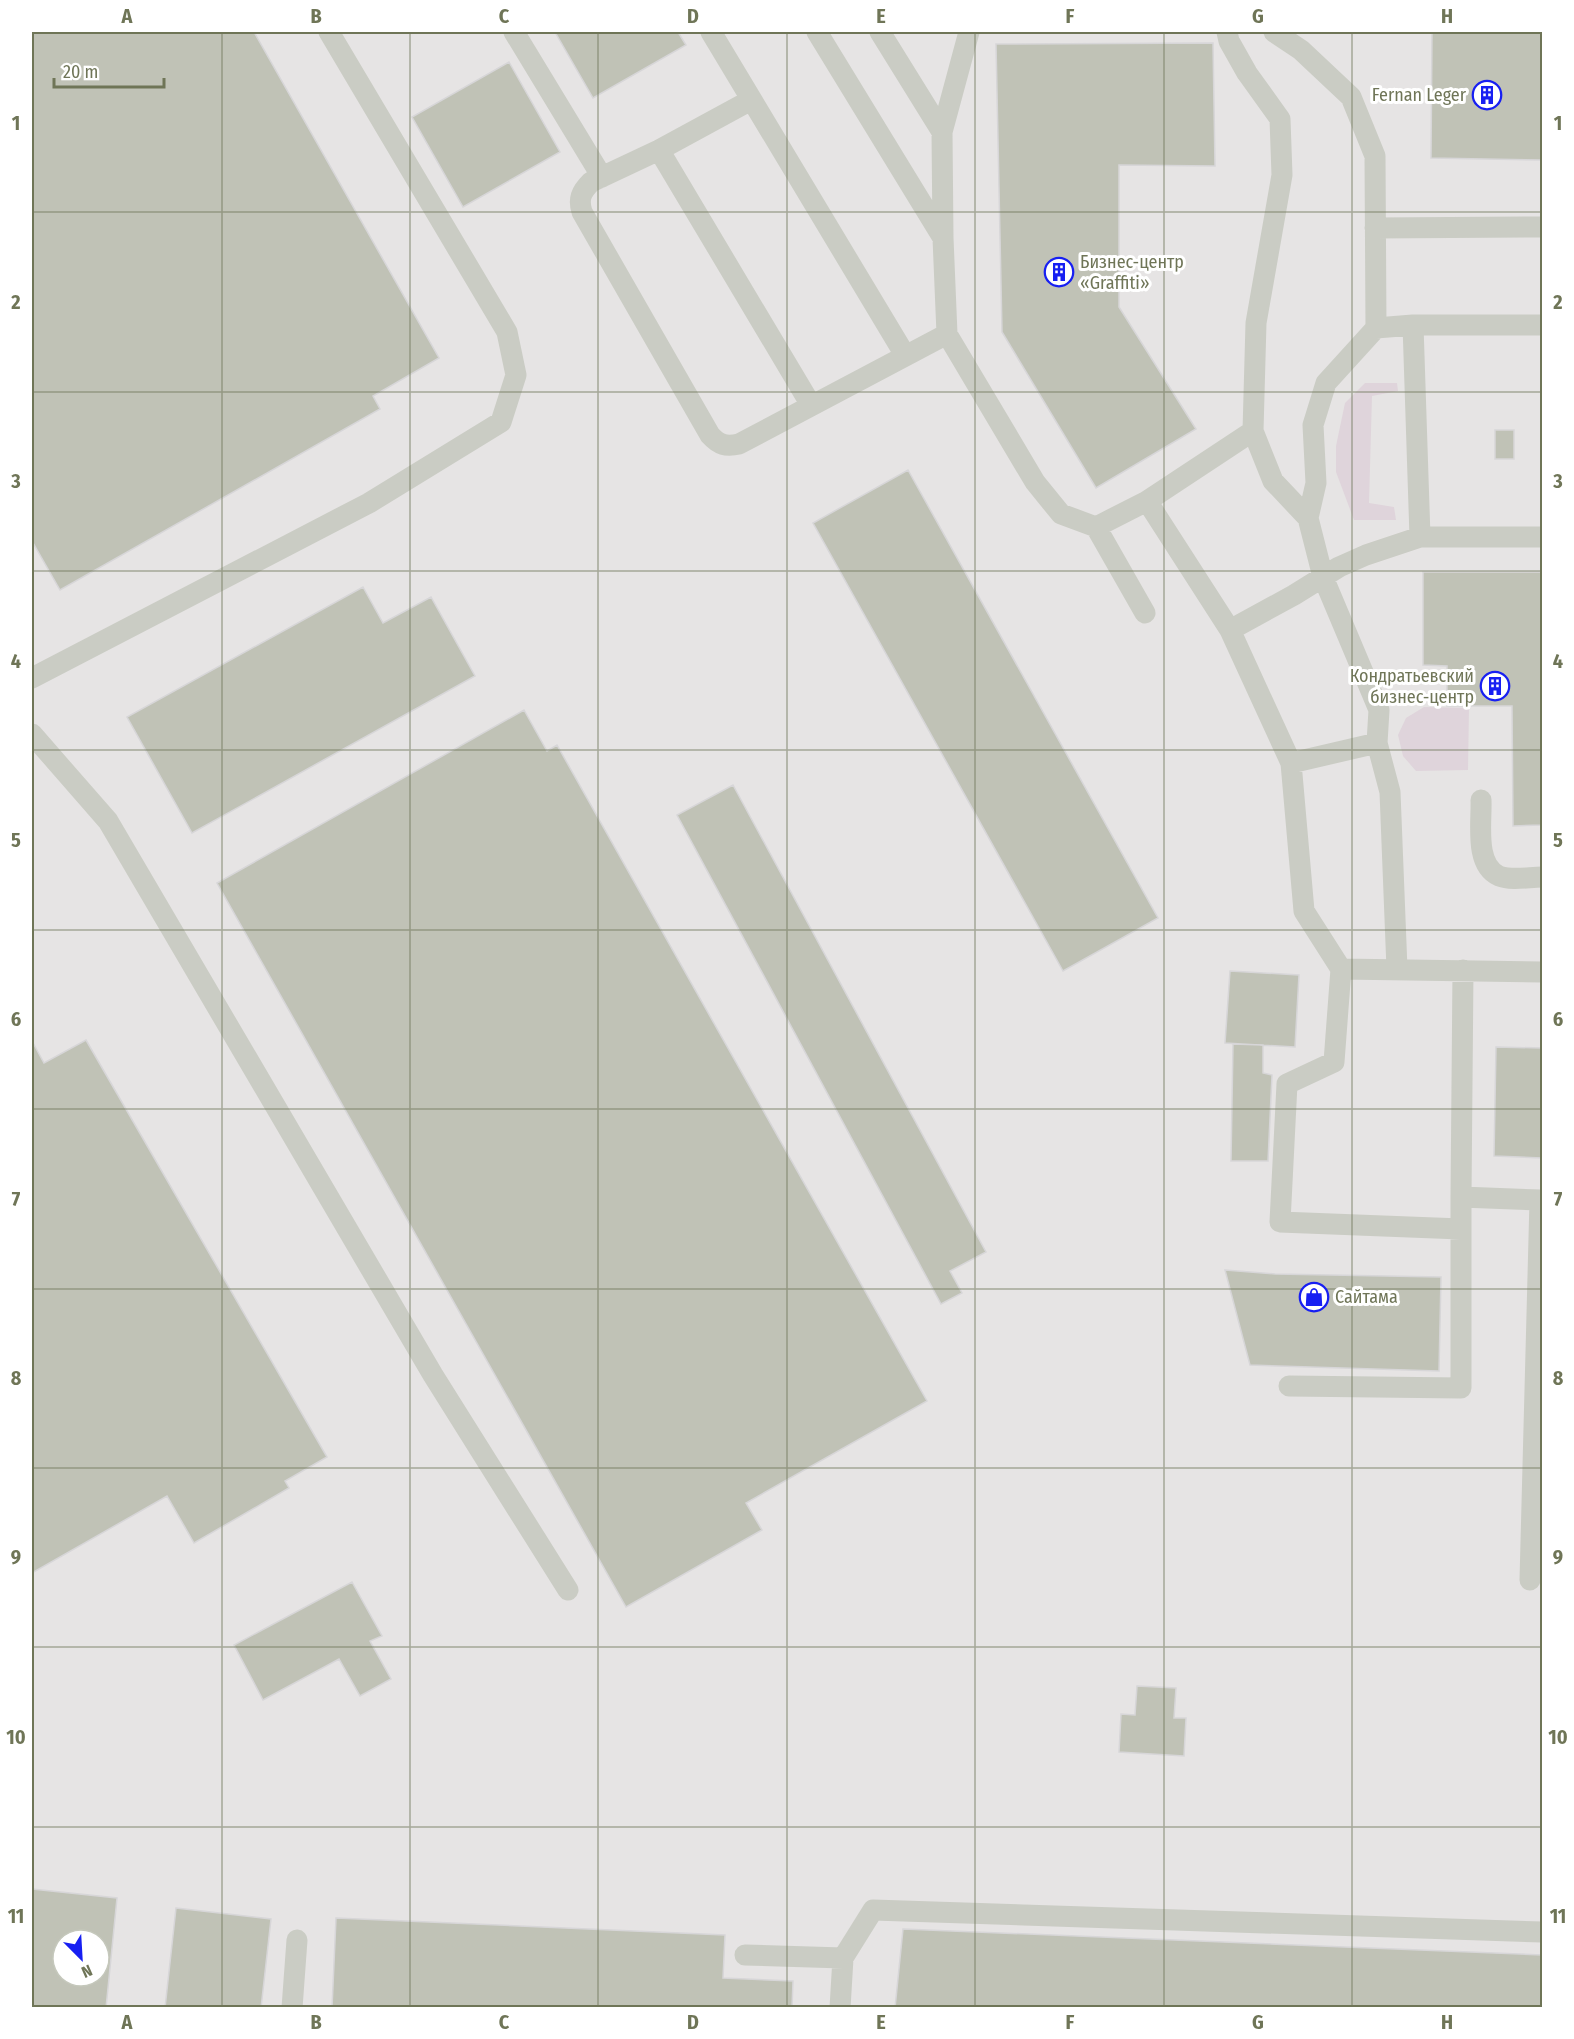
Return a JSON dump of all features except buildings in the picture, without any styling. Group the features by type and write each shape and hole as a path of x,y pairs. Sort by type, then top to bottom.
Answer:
{"lane":[{"path":"32,678 369,503 501,422 516,375 507,332 329,32"},
{"path":"514,32 602,177"},
{"path":"711,32 905,355"},
{"path":"817,32 943,238"},
{"path":"880,32 942,132"},
{"path":"969,32 942,132 946,334 1035,482 1061,514 1096,527 1145,613"},
{"path":"1227,32 1229,41 1247,73 1280,119 1282,175 1256,323 1253,431 1273,481 1308,518"},
{"path":"1274,32 1301,50 1351,97 1375,156 1376,328 1326,383 1313,425 1316,483 1308,518 1323,577 1379,710 1377,743 1390,792 1397,969"},
{"path":"751,100 659,150 591,182 582,190 579,201 582,212 710,435 717,443 728,446 739,444 946,334"},
{"path":"659,150 811,405"},
{"path":"1375,228 1542,227"},
{"path":"1376,328 1413,325 1542,325"},
{"path":"1413,325 1420,537"},
{"path":"1096,527 1147,501 1253,431"},
{"path":"1147,501 1230,630 1292,764 1304,911 1341,969 1334,1062 1287,1084 1280,1222 1461,1229"},
{"path":"1230,630 1366,555 1420,537 1542,537"},
{"path":"32,734 108,821 427,1365 568,1590"},
{"path":"1292,764 1377,743"},
{"path":"1481,800 1482,850 1484,861 1490,870 1499,876 1509,878 1542,877"},
{"path":"1341,969 1542,972"},
{"path":"1289,1386 1461,1388 1463,970"},
{"path":"1461,1197 1541,1200 1530,1580"},
{"path":"840,2007 843,1958 873,1910 1542,1932"},
{"path":"292,2007 297,1940"},
{"path":"745,1955 843,1958"}],"shaded area":[{"path":"32,32 1542,32 1542,2007 32,2008"},
{"path":"1365,383 1397,383 1398,391 1372,396 1369,503 1394,507 1396,520 1354,520 1336,472 1336,446 1345,403"},
{"path":"1424,707 1469,708 1468,770 1416,771 1403,756 1398,735 1406,718"}],"place":[{"name":"Fernan Leger","path":"1487,95"},
{"name":"Бизнес-центр «Graffiti»","path":"1059,272"},
{"name":"Кондратьевский бизнес-центр","path":"1495,686"},
{"name":"Сайтама","path":"1314,1297"}]}
